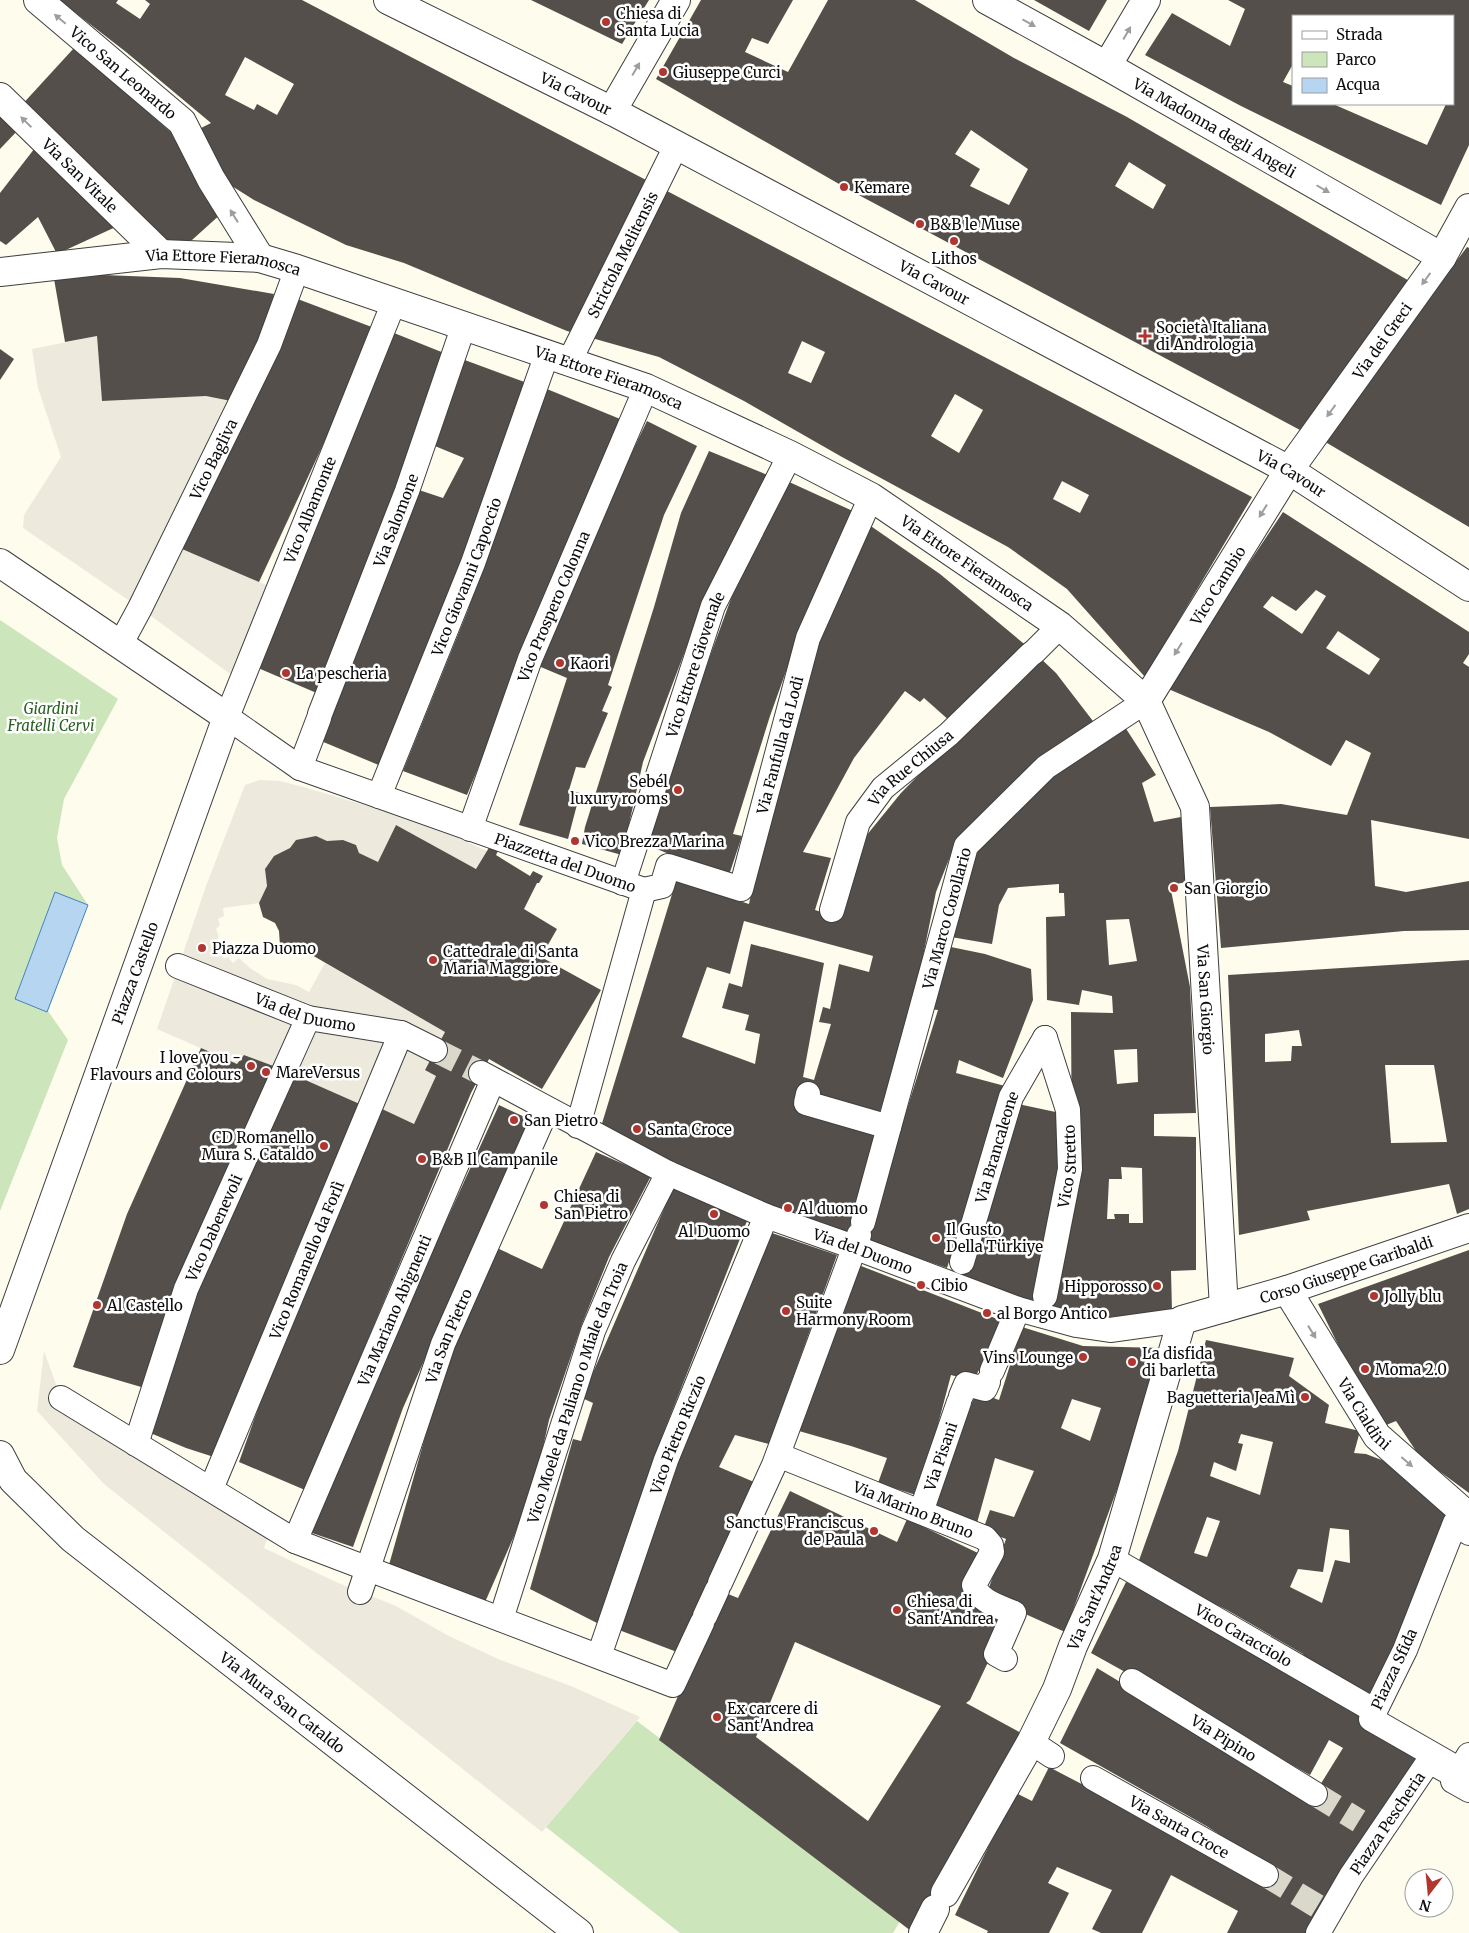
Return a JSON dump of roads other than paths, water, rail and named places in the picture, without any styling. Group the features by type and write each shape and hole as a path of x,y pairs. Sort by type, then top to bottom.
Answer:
{"street":[{"name":"Vico San Leonardo","path":"38,0 182,122 211,179 260,258"},
{"name":"Via Cavour","path":"388,0 612,111 1289,470 1469,586"},
{"path":"612,111 676,0"},
{"name":"Via Madonna degli Angeli","path":"987,0 1107,66 1442,257"},
{"path":"1107,66 1146,0"},
{"name":"Via San Vitale","path":"0,97 161,254"},
{"name":"Strictola Melitensis","path":"558,358 676,146"},
{"name":"Via dei Greci","path":"1289,470 1442,257 1468,210"},
{"name":"Via Ettore Fieramosca","path":"0,272 161,254 260,258 464,325 646,388 790,456 871,497 1060,626 1146,701"},
{"name":"Vico Bagliva","path":"120,645 140,608 268,345 297,269"},
{"name":"Vico Albamonte","path":"226,717 394,302"},
{"name":"Via Salomone","path":"300,768 406,491 464,325"},
{"name":"Vico Giovanni Capoccio","path":"380,796 558,358"},
{"name":"Vico Prospero Colonna","path":"470,829 530,659 646,388"},
{"name":"Vico Ettore Giovenale","path":"633,887 713,606 790,456"},
{"name":"Vico Cambio","path":"1146,701 1289,470"},
{"name":"Via Fanfulla da Lodi","path":"633,887 662,886 668,866 741,889 808,638 871,497"},
{"path":"0,563 226,717"},
{"name":"Via Rue Chiusa","path":"832,910 858,822 884,788 948,734 1060,626"},
{"name":"Via Marco Corollario","path":"859,1235 966,846 1046,767 1146,701"},
{"name":"Via San Giorgio","path":"1146,701 1195,807 1224,1308"},
{"name":"Piazzetta del Duomo","path":"226,717 300,768 633,887 578,1126"},
{"name":"Piazza Castello","path":"0,1350 226,717"},
{"name":"Via del Duomo","path":"178,966 308,1018 401,1033 436,1050"},
{"name":"Vico Dabenevoli","path":"136,1444 186,1289 308,1018"},
{"name":"Vico Romanello da Forlì","path":"211,1489 401,1033"},
{"name":"Via Brancaleone","path":"958,1274 1011,1097 1045,1038"},
{"name":"Vico Stretto","path":"1043,1308 1070,1169 1068,1110 1045,1038"},
{"name":"Via del Duomo","path":"487,1077 668,1173 766,1216 859,1235 958,1274 1018,1308 1043,1308 1076,1325 1110,1330 1182,1320"},
{"name":"Via Mariano Abignenti","path":"294,1541 487,1077"},
{"path":"808,1094 806,1104 889,1127"},
{"name":"Via San Pietro","path":"368,1569 443,1344 546,1109"},
{"name":"Vico Moele da Paliano o Miale da Troia","path":"501,1619 593,1331 623,1261 668,1173"},
{"name":"Vico Pietro Riczio","path":"599,1656 666,1460 766,1216"},
{"name":"Corso Giuseppe Garibaldi","path":"1224,1308 1287,1290 1469,1228"},
{"path":"61,1398 294,1541 673,1685 778,1454 859,1235"},
{"name":"Via Cialdini","path":"1287,1290 1377,1436 1469,1516"},
{"name":"Via Pisani","path":"921,1512 966,1384 984,1389 1018,1308"},
{"path":"1182,1320 1224,1308"},
{"name":"Via Sant'Andrea","path":"934,1912 1042,1749 1057,1689 1080,1651 1112,1559 1182,1320"},
{"name":"Via Marino Bruno","path":"778,1454 985,1538 991,1545 992,1552 974,1585 976,1592 982,1598 1014,1613 996,1654 1005,1659"},
{"name":"Via Mura San Cataldo","path":"0,1455 13,1480 73,1539 579,1933"},
{"name":"Piazza Sfida","path":"1469,1533 1455,1523 1405,1650 1371,1719 1460,1770 1469,1755"},
{"name":"Vico Caracciolo","path":"1112,1559 1375,1711"},
{"path":"360,1592 368,1569"},
{"name":"Via Pipino","path":"1132,1681 1315,1794"},
{"name":"Piazza Pescheria","path":"1318,1933 1351,1876 1429,1761 1456,1776 1453,1781 1469,1790"},
{"name":"Via Santa Croce","path":"1093,1778 1266,1875"}],"water":[{"path":"55,892 88,905 47,1012 15,999"}],"tunnel":[{"path":"435,1050 481,1073"},
{"path":"1315,1794 1359,1821"},
{"path":"1266,1875 1327,1912"}],"place":[{"name":"Chiesa di Santa Lucia","path":"606,22"},
{"name":"Giuseppe Curci","path":"663,72"},
{"name":"Kemare","path":"844,187"},
{"name":"B&B le Muse","path":"920,224"},
{"name":"Lithos","path":"954,241"},
{"name":"Società Italiana di Andrologia","path":"1145,336"},
{"name":"Kaori","path":"560,663"},
{"name":"La pescheria","path":"286,673"},
{"name":"Sebél luxury rooms","path":"678,790"},
{"name":"Vico Brezza Marina","path":"575,841"},
{"name":"San Giorgio","path":"1174,888"},
{"name":"Piazza Duomo","path":"202,948"},
{"name":"Cattedrale di Santa Maria Maggiore","path":"433,960"},
{"name":"I love you - Flavours and Colours","path":"251,1066"},
{"name":"MareVersus","path":"266,1072"},
{"name":"San Pietro","path":"514,1120"},
{"name":"Santa Croce","path":"637,1129"},
{"name":"CD Romanello Mura S. Cataldo","path":"324,1146"},
{"name":"B&B Il Campanile","path":"422,1159"},
{"name":"Chiesa di San Pietro","path":"544,1205"},
{"name":"Al duomo","path":"788,1208"},
{"name":"Al Duomo","path":"714,1214"},
{"name":"Il Gusto Della Türkiye","path":"936,1238"},
{"name":"Cibio","path":"921,1285"},
{"name":"Hipporosso","path":"1157,1286"},
{"name":"Jolly blu","path":"1374,1296"},
{"name":"Al Castello","path":"97,1305"},
{"name":"Suite Harmony Room","path":"786,1311"},
{"name":"al Borgo Antico","path":"987,1313"},
{"name":"Vins Lounge","path":"1083,1357"},
{"name":"La disfida di barletta","path":"1132,1362"},
{"name":"Moma 2.0","path":"1365,1369"},
{"name":"Baguetteria JeaMì","path":"1305,1397"},
{"name":"Sanctus Franciscus de Paula","path":"874,1531"},
{"name":"Chiesa di Sant'Andrea","path":"897,1610"},
{"name":"Ex carcere di Sant'Andrea","path":"717,1717"}],"park label":[{"name":"Giardini Fratelli Cervi","path":"51,716"}]}
